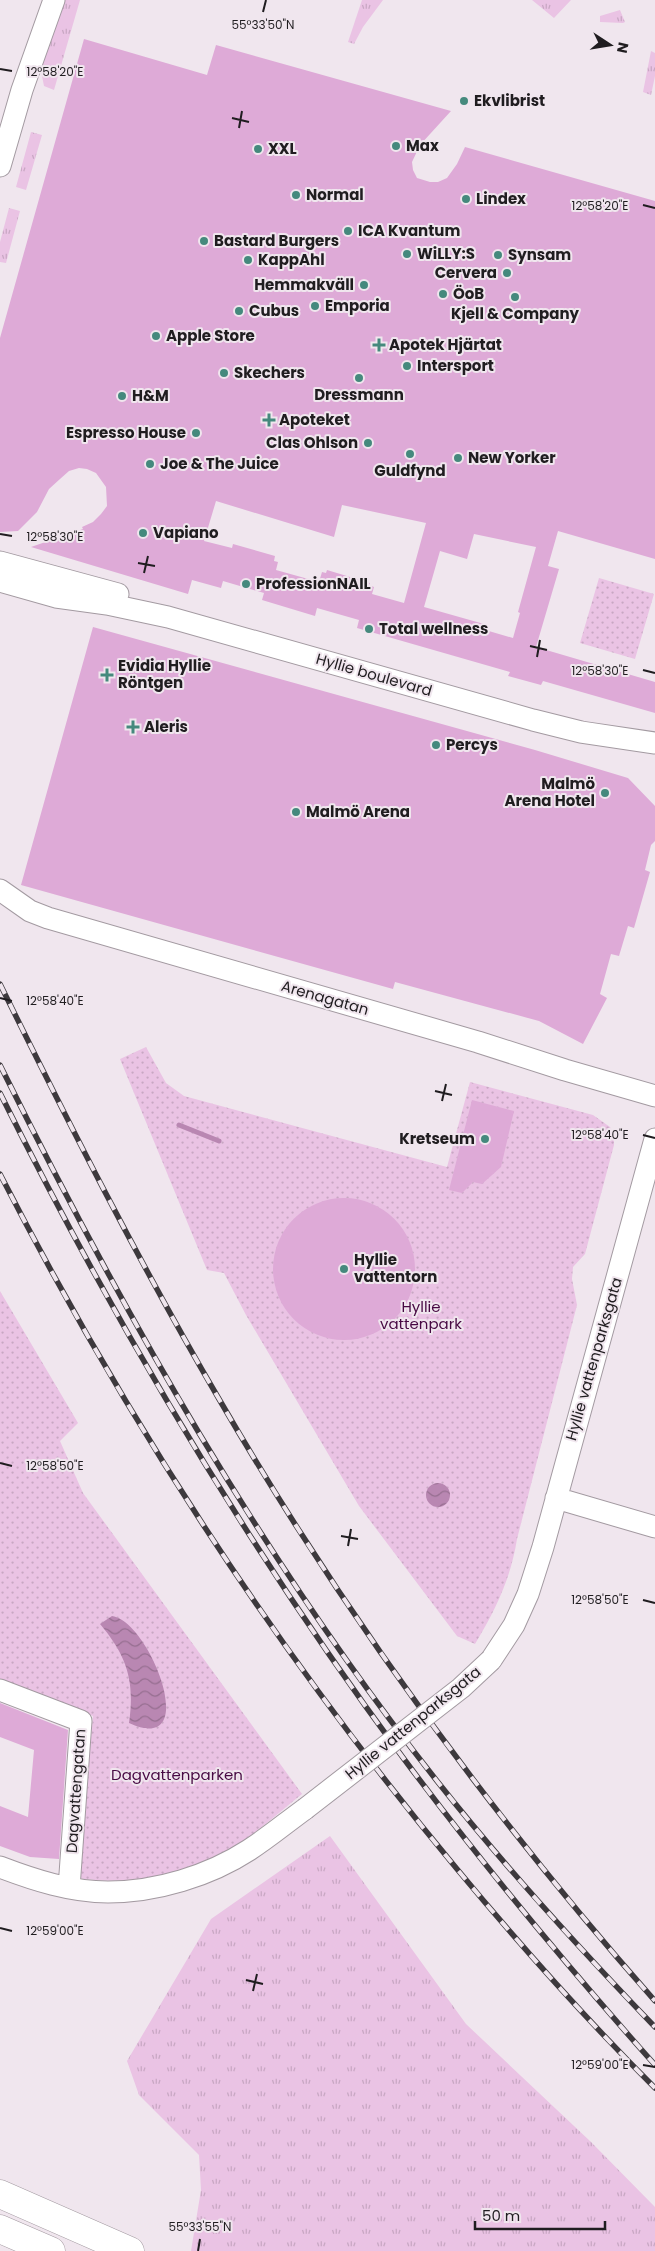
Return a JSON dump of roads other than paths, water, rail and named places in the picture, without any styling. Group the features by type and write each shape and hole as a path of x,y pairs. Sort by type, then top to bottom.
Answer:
{"main road":[{"path":"0,2194 130,2251"},
{"path":"0,2229 51,2251"}],"street":[{"path":"0,166 22,90 44,0"},
{"path":"22,90 54,0"},
{"name":"Hyllie boulevard","path":"0,562 120,595 140,602 168,617"},
{"name":"Hyllie boulevard","path":"0,581 56,598 107,604 168,617 581,732 655,758"},
{"name":"Hyllie boulevard","path":"581,732 655,743"},
{"name":"Arenagatan","path":"0,890 22,907 48,918 468,1039 655,1096"},
{"name":"Hyllie vattenparksgata","path":"0,1867 45,1883 69,1888 108,1892 140,1890 204,1874 249,1850 305,1809 461,1688 491,1660 514,1625 528,1594 655,1139"},
{"path":"556,1498 655,1527"},
{"name":"Dagvattengatan","path":"0,1690 81,1721 69,1888"}],"water":[{"path":"438,1483 447,1486 450,1495 447,1504 438,1507 429,1504 426,1495 429,1486"},
{"path":"112,1616 127,1623 141,1640 154,1661 162,1684 166,1705 163,1721 151,1728 129,1723 131,1694 127,1670 117,1647 100,1624"}],"waterway":[{"path":"179,1125 219,1141"}],"railway":[{"path":"0,984 79,1141 161,1297 219,1399 316,1557 368,1634 478,1785 535,1859 655,2001"},
{"path":"0,1065 47,1159 147,1343 255,1524 313,1611 373,1697 489,1845 543,1907 655,2027"},
{"path":"0,1093 44,1180 138,1351 187,1435 292,1600 404,1759 464,1838 558,1953 655,2065"},
{"path":"0,1174 100,1357 153,1446 209,1534 328,1705 391,1788 457,1869 553,1981 655,2088"}],"place":[{"name":"Ekvlibrist","path":"464,101"},
{"name":"Max","path":"396,146"},
{"name":"XXL","path":"258,149"},
{"name":"Normal","path":"296,195"},
{"name":"Lindex","path":"466,199"},
{"name":"ICA Kvantum","path":"348,231"},
{"name":"Bastard Burgers","path":"204,241"},
{"name":"WiLLY:S","path":"407,254"},
{"name":"Synsam","path":"498,255"},
{"name":"KappAhl","path":"248,260"},
{"name":"Cervera","path":"507,273"},
{"name":"Hemmakväll","path":"364,285"},
{"name":"ÖoB","path":"443,294"},
{"name":"Kjell & Company","path":"515,297"},
{"name":"Emporia","path":"315,306"},
{"name":"Cubus","path":"239,311"},
{"name":"Apple Store","path":"156,336"},
{"name":"Apotek Hjärtat","path":"379,345"},
{"name":"Intersport","path":"407,366"},
{"name":"Skechers","path":"224,373"},
{"name":"Dressmann","path":"359,378"},
{"name":"H&M","path":"122,396"},
{"name":"Apoteket","path":"269,420"},
{"name":"Espresso House","path":"196,433"},
{"name":"Clas Ohlson","path":"368,443"},
{"name":"Guldfynd","path":"410,454"},
{"name":"New Yorker","path":"458,458"},
{"name":"Joe & The Juice","path":"150,464"},
{"name":"Vapiano","path":"143,533"},
{"name":"ProfessionNAIL","path":"246,584"},
{"name":"Total wellness","path":"369,629"},
{"name":"Evidia Hyllie Röntgen","path":"107,675"},
{"name":"Aleris","path":"133,727"},
{"name":"Percys","path":"436,745"},
{"name":"Malmö Arena Hotel","path":"605,793"},
{"name":"Malmö Arena","path":"296,812"},
{"name":"Kretseum","path":"485,1139"},
{"name":"Hyllie vattentorn","path":"344,1269"}],"park label":[{"name":"Hyllie vattenpark","path":"421,1316"},
{"name":"Dagvattenparken","path":"177,1775"}]}
